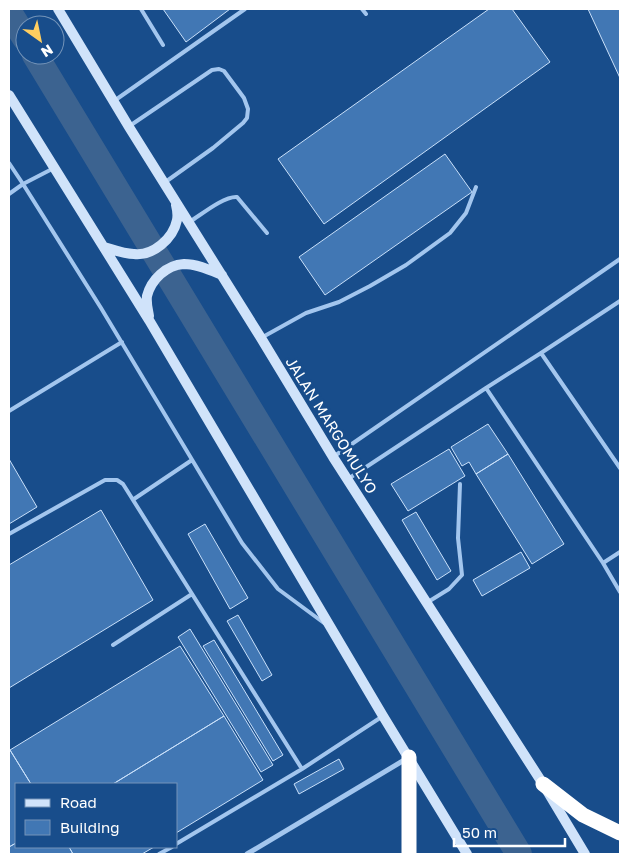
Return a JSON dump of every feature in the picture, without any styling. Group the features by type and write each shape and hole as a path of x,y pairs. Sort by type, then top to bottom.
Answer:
{"highway":[{"path":"409,757 409,854"},
{"path":"543,784 583,815 620,834"}],"main road":[{"name":"JALAN MARGOMULYO","path":"58,9 334,458 543,784 585,854"},
{"path":"10,99 54,168 109,248 149,320 467,854"},
{"path":"109,248 136,255 155,249 168,239 173,230 177,220 176,203"},
{"path":"149,320 147,297 151,284 159,275 182,264 207,269 222,275"}],"street":[{"path":"247,854 409,757"}],"lane":[{"path":"142,9 163,45"},
{"path":"113,101 245,9"},
{"path":"362,9 366,14"},
{"path":"129,127 212,70 224,71 244,98 248,109 247,118 243,124 164,183"},
{"path":"9,163 122,342 242,543 278,589 332,628"},
{"path":"9,194 23,184 54,168"},
{"path":"261,338 306,313 339,302 406,265 450,233 466,213 476,187"},
{"path":"189,223 215,205 232,197 237,197 267,233"},
{"path":"334,458 620,259"},
{"path":"348,479 620,301"},
{"path":"9,410 122,342"},
{"path":"542,353 620,468"},
{"path":"486,388 603,563 620,592"},
{"path":"134,499 192,460"},
{"path":"9,534 105,480 117,480 123,484 302,769"},
{"path":"427,603 449,588 462,575 458,538 460,484"},
{"path":"603,563 620,552"},
{"path":"113,645 192,594"},
{"path":"178,843 302,769 384,716"},
{"path":"159,854 170,848"}],"building":[{"path":"163,9 230,9 186,42"},
{"path":"489,9 512,9 550,62 324,224 278,159"},
{"path":"588,9 620,9 620,78"},
{"path":"445,154 472,192 325,295 299,257"},
{"path":"488,424 508,454 476,474 469,462 462,466 451,447"},
{"path":"449,449 465,476 408,511 391,484"},
{"path":"508,454 564,544 532,564 476,474"},
{"path":"9,459 37,507 9,524"},
{"path":"101,510 153,600 9,688 9,565"},
{"path":"416,512 451,571 437,580 402,520"},
{"path":"205,524 248,598 230,609 188,534"},
{"path":"521,552 530,568 482,596 473,580"},
{"path":"238,615 272,675 262,681 227,621"},
{"path":"190,629 273,765 261,772 178,637"},
{"path":"214,640 283,755 273,761 203,646"},
{"path":"180,646 224,716 115,783 30,783 10,750"},
{"path":"224,716 263,780 178,832 178,783 115,783"},
{"path":"9,751 30,783 15,783 15,844 9,847"},
{"path":"339,759 344,769 299,794 294,784"},
{"path":"15,844 15,848 70,848 73,854 9,854 9,847"},
{"path":"70,848 152,848 142,854 73,854"}],"waterway":[{"path":"9,12 15,22"},
{"path":"41,65 519,854"}]}
